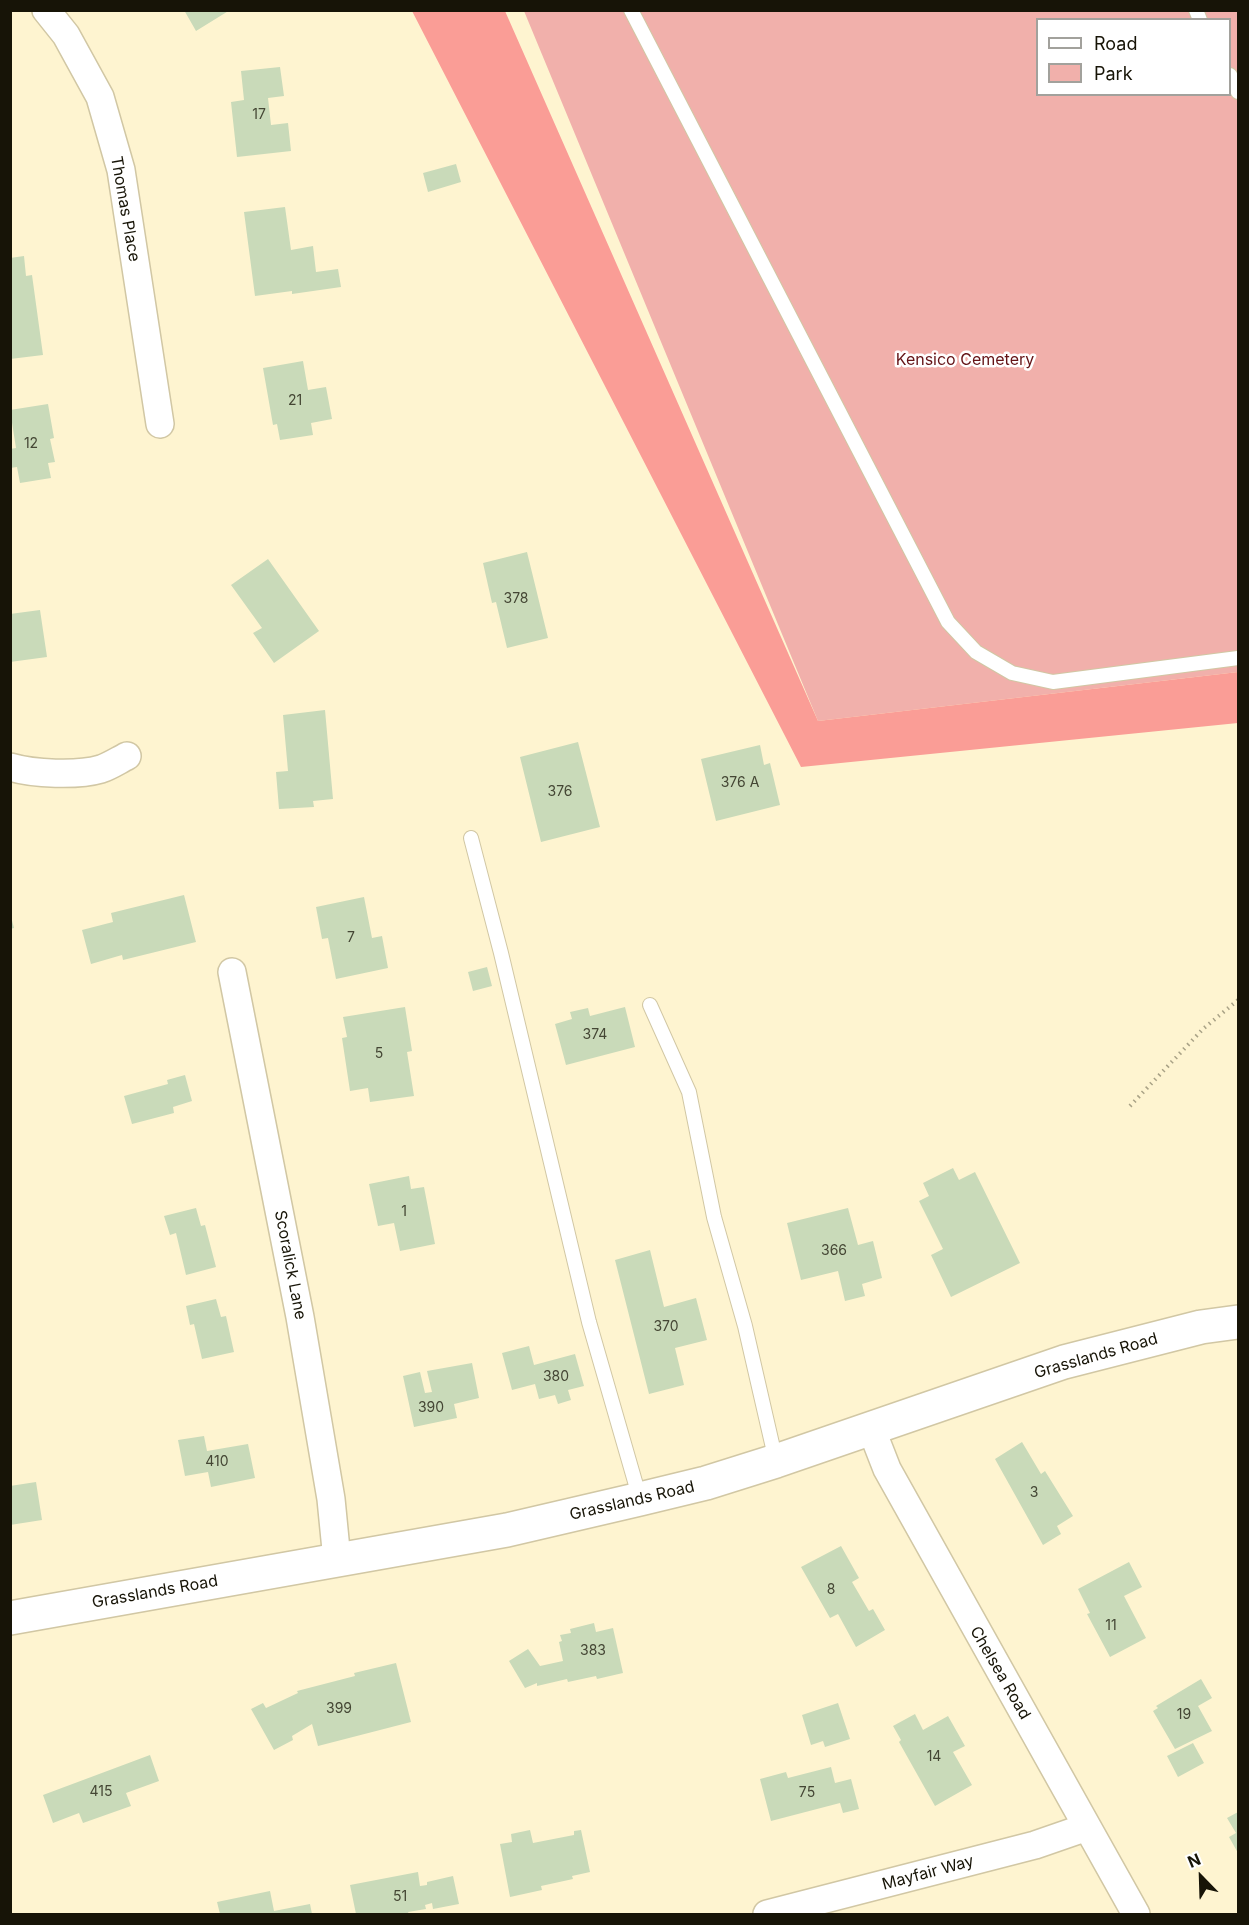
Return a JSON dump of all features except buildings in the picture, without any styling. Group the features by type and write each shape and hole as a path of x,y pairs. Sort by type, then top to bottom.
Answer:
{"main road":[{"name":"Grasslands Road","path":"10,1618 507,1530 640,1499 706,1483 776,1461 1064,1362 1201,1327 1239,1322"}],"street":[{"name":"Thomas Place","path":"46,10 66,35 100,97 121,170 160,424"},
{"path":"10,767 26,772 64,773 101,769 127,756"},
{"name":"Scoralick Lane","path":"232,972 300,1317 331,1499 337,1560"},
{"name":"Chelsea Road","path":"872,1428 887,1469 1136,1914"},
{"name":"Mayfair Way","path":"767,1914 1035,1845 1087,1827"}],"lane":[{"path":"631,10 948,622 976,652 1012,673 1053,682 1239,658"},
{"path":"1231,77 1239,92"},
{"path":"471,838 501,953 589,1322 640,1499"},
{"path":"650,1005 689,1092 714,1217 745,1326 776,1461"}],"path":[{"path":"1130,1106 1203,1029 1239,1000"}],"green space":[{"name":"Kensico Cemetery","path":"524,11 1238,11 1238,672 818,721"}],"shaded area":[{"path":"412,11 505,11 818,721 1238,672 1238,723 801,767"}]}
